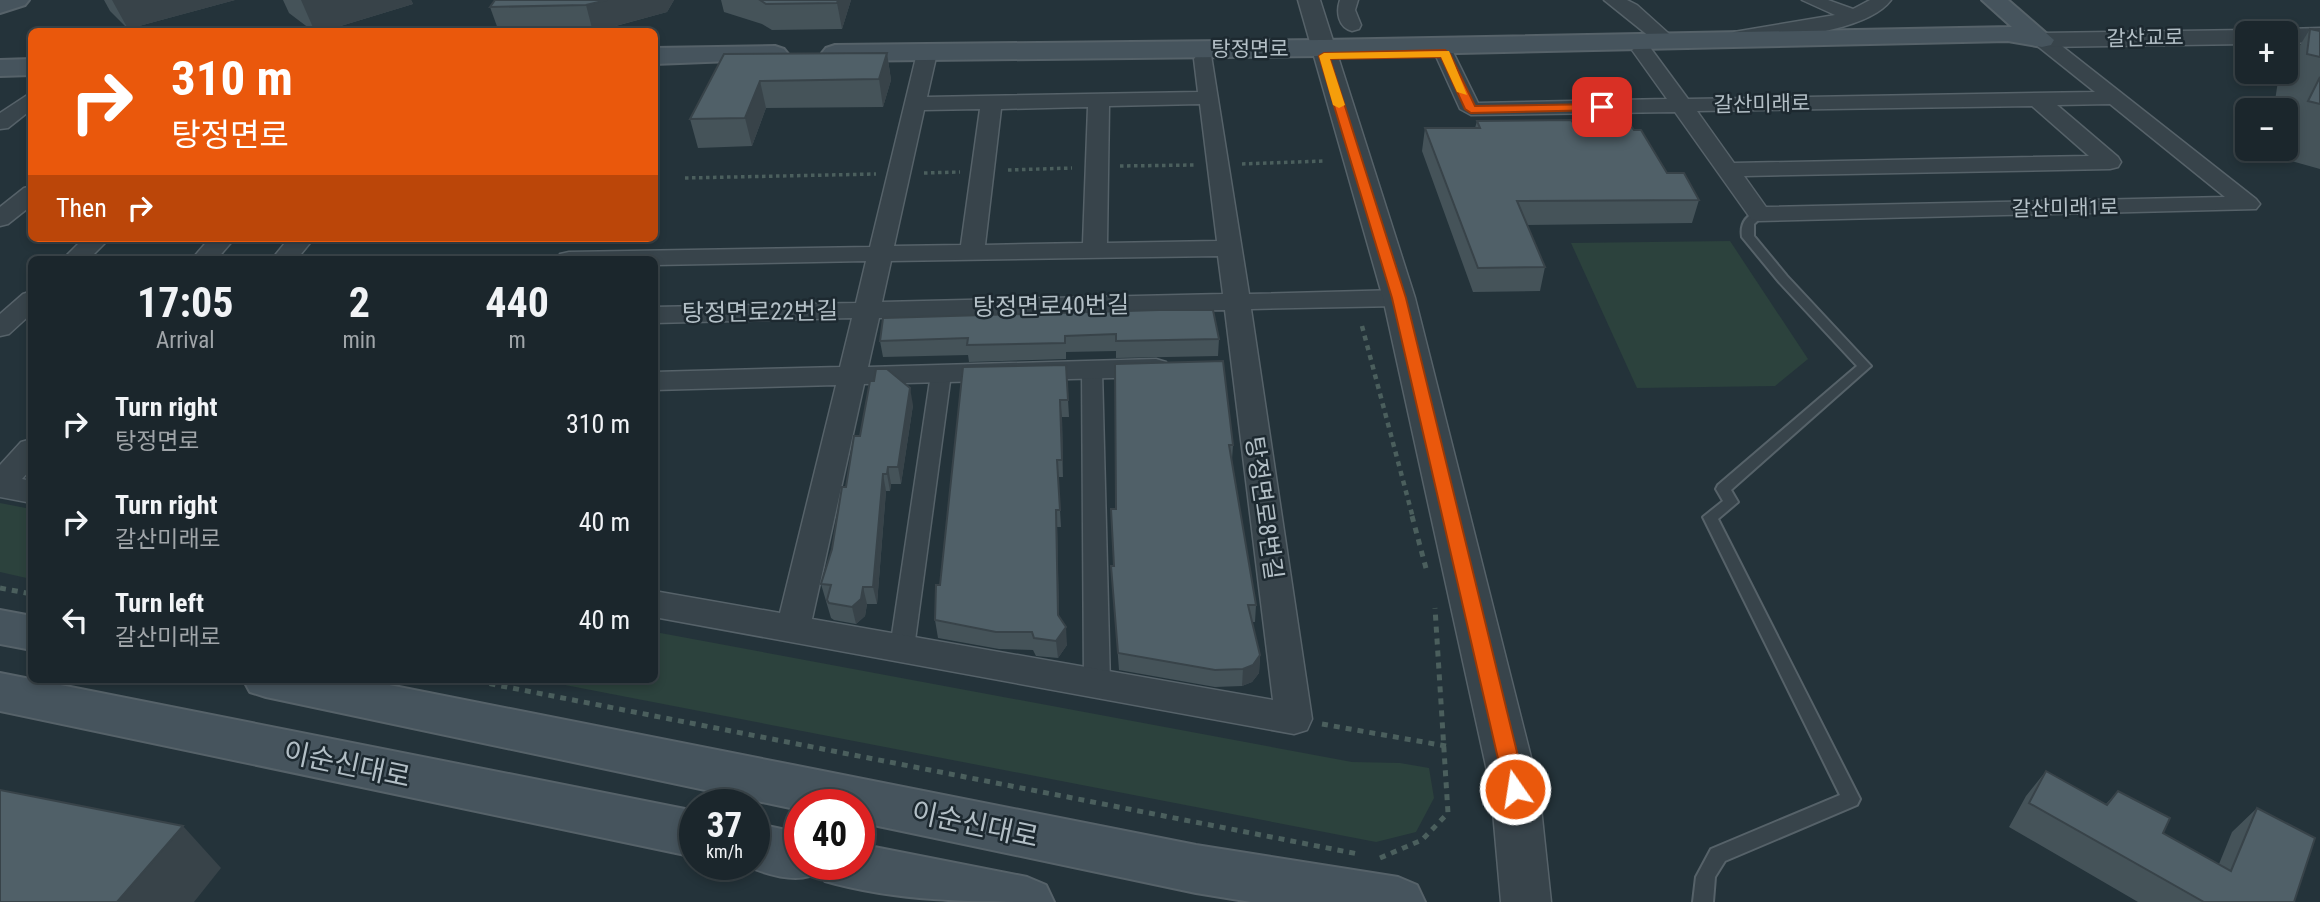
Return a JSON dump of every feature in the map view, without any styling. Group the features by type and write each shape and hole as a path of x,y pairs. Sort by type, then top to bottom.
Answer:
{"main road":[{"path":"0,6 17,0"},
{"name":"갈산미래1로","path":"1994,0 2042,40"},
{"path":"1729,44 1850,26 2008,34 2042,40"},
{"path":"1729,44 2009,44 2042,40"},
{"name":"탕정면로","path":"658,56 926,58 1323,52 1667,41 1729,44"},
{"name":"탕정면로","path":"926,58 1204,59 1323,52 1445,54 1642,50 1729,44"},
{"name":"탕정면로","path":"658,67 807,59"},
{"path":"0,68 28,67"},
{"path":"0,79 28,79"},
{"path":"0,627 28,632"},
{"name":"이순신대로","path":"286,683 1196,869 1398,902"},
{"name":"이순신대로","path":"0,692 679,831"},
{"path":"875,871 1027,902"}],"street":[{"path":"1309,0 1399,298 1515,789 1525,902"},
{"path":"1349,0 1346,10 1352,25"},
{"path":"1613,0 1630,9 1667,41"},
{"path":"1811,0 1850,26 1882,0"},
{"name":"탕정면로","path":"1729,44 1826,22 1823,25 1825,30 1850,26"},
{"path":"2298,36 2320,35"},
{"name":"갈산교로","path":"2042,40 2235,37"},
{"name":"갈산미래1로","path":"1759,214 2248,204 2042,40"},
{"path":"1642,50 1759,214"},
{"name":"갈산미래로","path":"1445,54 1471,109 2115,98"},
{"path":"793,629 926,58"},
{"name":"탕정면로8번길","path":"1204,59 1236,302 1230,366 1294,719"},
{"path":"915,104 1209,98"},
{"path":"1727,170 2110,162 2037,99"},
{"path":"1096,250 1099,100"},
{"path":"1,122 28,101"},
{"path":"972,253 991,103"},
{"path":"1,122 28,121"},
{"path":"0,219 28,196"},
{"path":"78,256 94,242"},
{"path":"207,256 219,242"},
{"path":"287,256 299,242"},
{"path":"658,258 1228,248"},
{"name":"탕정면로40번길","path":"866,310 1399,298"},
{"path":"0,328 28,303"},
{"name":"탕정면로22번길","path":"658,315 866,310"},
{"path":"0,328 28,328"},
{"path":"658,381 1189,368"},
{"path":"1092,370 1097,684"},
{"path":"902,648 941,374"},
{"path":"28,454 0,485 28,491"},
{"path":"658,605 1294,719"}],"lane":[{"path":"1703,902 1702,886 1707,869 1718,855 1851,799 1710,517 1731,502 1723,489 1865,366 1748,237 1746,229 1749,221 1759,214"}],"path":[{"path":"0,588 28,593"},
{"path":"1294,719 1446,746"}],"green space":[{"path":"1730,241 1808,359 1775,386 1637,388 1571,243"},
{"path":"0,503 28,508 28,578 0,572"},
{"path":"658,633 1352,762 1400,763 1429,768 1434,798 1416,832 1376,842 555,683 658,683"}],"building":[{"path":"495,0 607,0 586,5 490,7"},
{"path":"760,0 838,0 837,3 766,4"},
{"path":"2310,29 2320,31 2320,57 2307,54"},
{"path":"887,53 879,79 760,81 745,118 690,119 724,54"},
{"path":"2320,77 2320,104 2308,101"},
{"path":"1571,120 1574,124 1629,123 1634,130 1641,130 1667,173 1684,173 1699,200 1517,201 1545,267 1478,268 1425,128 1480,128 1477,121"},
{"path":"1213,310 1219,339 1116,341 1116,334 1065,336 1065,343 967,345 968,338 880,341 883,318"},
{"path":"1223,361 1233,445 1229,445 1256,605 1248,605 1260,655 1253,665 1243,669 1215,670 1118,653 1111,566 1114,566 1111,509 1116,509 1115,364"},
{"path":"1066,365 1068,400 1060,400 1062,460 1057,460 1060,510 1056,510 1058,615 1066,627 1056,641 1034,638 1032,632 996,632 935,620 936,585 940,585 963,367"},
{"path":"876,369 887,369 910,388 898,467 888,467 887,474 883,474 873,587 863,587 861,599 852,607 829,603 827,600 831,585 821,584 832,549 842,487 846,487 854,436 860,436 870,381 874,381"},
{"path":"2046,771 2107,805 2118,791 2170,818 2163,833 2231,871 2257,808 2315,838 2294,902 2204,902 2029,803"},
{"path":"0,790 183,826 117,902 0,902"}],"slow traffic":[{"path":"1339,105 1324,56 1445,54 1463,92"}],"route":[{"path":"1515,789 1399,298 1324,56 1445,54 1471,109 1602,107"}]}
